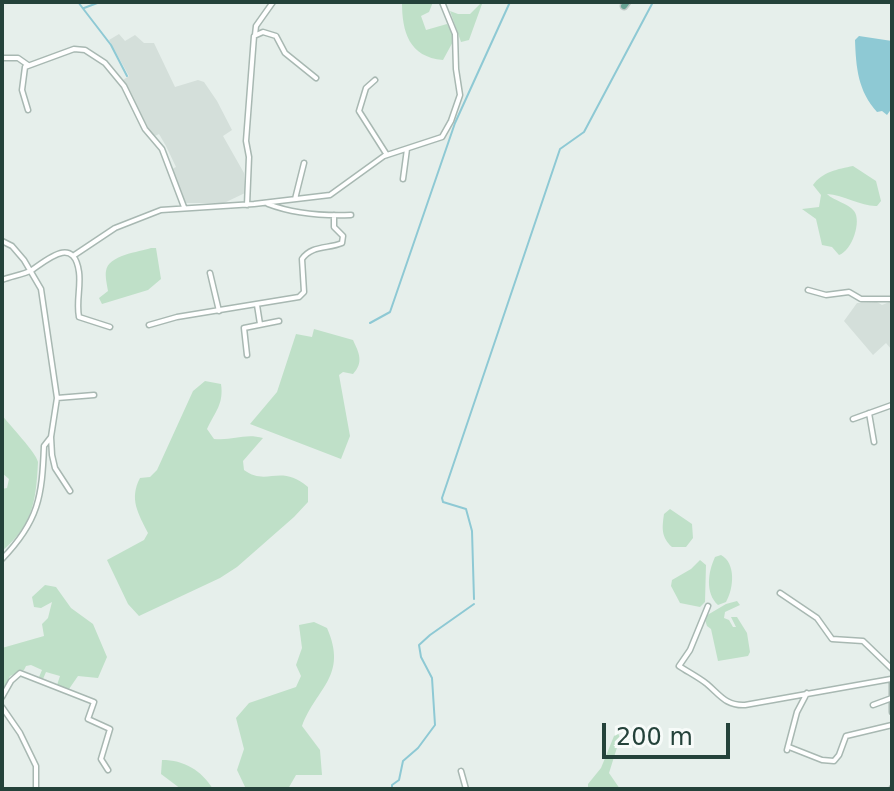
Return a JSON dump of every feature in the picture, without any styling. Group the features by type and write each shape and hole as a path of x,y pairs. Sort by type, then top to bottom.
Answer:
{"street":[{"path":"247,205 249,157 246,141 252,45 256,26 273,2"},
{"path":"2,280 30,271 57,253 73,256 115,228 161,210 247,205 330,195 387,155 442,137 459,102 455,34 442,2"},
{"path":"255,35 263,32 276,36 285,53 316,78"},
{"path":"28,110 22,80 28,65 74,49 85,50 105,63 124,86 145,129 162,149 184,207"},
{"path":"2,58 18,58 28,65"},
{"path":"375,80 366,88 359,111 387,155"},
{"path":"403,179 407,149"},
{"path":"295,199 304,163"},
{"path":"266,203 281,208 351,215"},
{"path":"149,325 177,317 302,295 302,259 310,250 340,244 343,240 334,227 334,215"},
{"path":"2,241 12,246 42,294 57,398 51,437 55,468 70,491"},
{"path":"73,256 79,270 79,317 110,327"},
{"path":"210,273 219,311"},
{"path":"808,290 826,295 849,292 861,299 892,299"},
{"path":"257,305 260,324"},
{"path":"247,355 244,328 279,321"},
{"path":"57,398 94,395"},
{"path":"853,419 892,405"},
{"path":"869,413 874,442"},
{"path":"2,559 21,538 37,505 44,472 44,446 51,437"},
{"path":"780,593 817,618 832,639 863,641 892,669"},
{"path":"708,606 690,650 679,666 734,705 892,678 892,712"},
{"path":"2,697 20,673 94,702 88,719 110,729 101,759 108,770"},
{"path":"807,693 797,712 788,749 834,761 846,736 892,725"},
{"path":"873,705 892,698"},
{"path":"2,708 20,733 36,766 36,789"},
{"path":"461,771 466,789"}],"shaded area":[{"path":"119,34 125,41 135,35 144,43 154,43 175,87 198,80 204,82 232,130 223,136 244,173 245,193 224,203 184,203 172,169 176,167 166,146 159,134 153,137 123,80 129,76 109,40"},
{"path":"892,301 892,350 886,343 873,355 844,321 857,303 877,302 882,305"}],"green space":[{"path":"402,2 433,2 429,12 421,16 426,30 447,24 455,38 443,60 422,54 410,41"},
{"path":"481,3 469,40 461,42 450,11 470,14"},
{"path":"853,166 876,181 881,201 877,206 872,206 827,194 851,208 856,216 852,242 839,255 832,247 822,245 816,219 802,209 819,207 821,195 813,185 821,177"},
{"path":"156,248 161,279 148,290 102,304 99,298 108,291 106,271 112,261"},
{"path":"314,329 353,340 359,353 353,374 343,372 339,375 350,436 341,459 250,424 277,392 296,334 312,337"},
{"path":"205,381 221,384 220,403 207,429 214,439 263,438 243,461 244,470 252,475 298,480 308,487 308,502 237,567 139,616 128,604 107,560 144,540 148,533 136,506 135,493 140,478 150,477 157,470 193,391"},
{"path":"2,415 38,462 31,511 20,532 2,551 2,489 7,488 9,479 2,473"},
{"path":"670,509 692,524 693,538 686,547 672,547 664,536 664,514"},
{"path":"721,555 729,564 732,583 726,602 718,605 711,595 709,582 715,557"},
{"path":"700,560 706,565 705,602 700,607 680,603 671,586 672,580"},
{"path":"45,585 56,587 71,608 93,624 107,657 98,678 78,676 69,689 57,685 60,676 46,672 43,679 39,677 42,670 31,665 10,676 2,692 2,648 44,636 42,624 48,618 52,602 41,608 34,607 32,597"},
{"path":"737,601 740,605 725,612 724,618 736,627 731,617 737,617 747,633 750,652 748,656 718,661 711,629 704,617"},
{"path":"314,622 327,628 334,658 328,680 302,726 320,750 322,775 296,775 288,789 246,789 237,770 244,749 236,718 249,703 296,687 301,676 296,665 302,648 299,625"},
{"path":"618,733 620,738 609,773 620,789 588,789 588,784 601,768"},
{"path":"162,760 191,767 213,789 181,789 161,774"}],"water":[{"path":"859,36 892,41 892,108 887,115 877,112 862,87 855,50 855,40"}],"waterway":[{"path":"78,2 111,45 127,76"},
{"path":"84,8 100,2"},
{"path":"370,323 390,312 455,123 510,2"},
{"path":"474,599 472,531 466,509 443,502 442,498 560,149 584,132 653,2"},
{"path":"392,789 392,785 399,780 403,761 418,748 435,725 432,678 421,657 419,645 474,604"}]}
